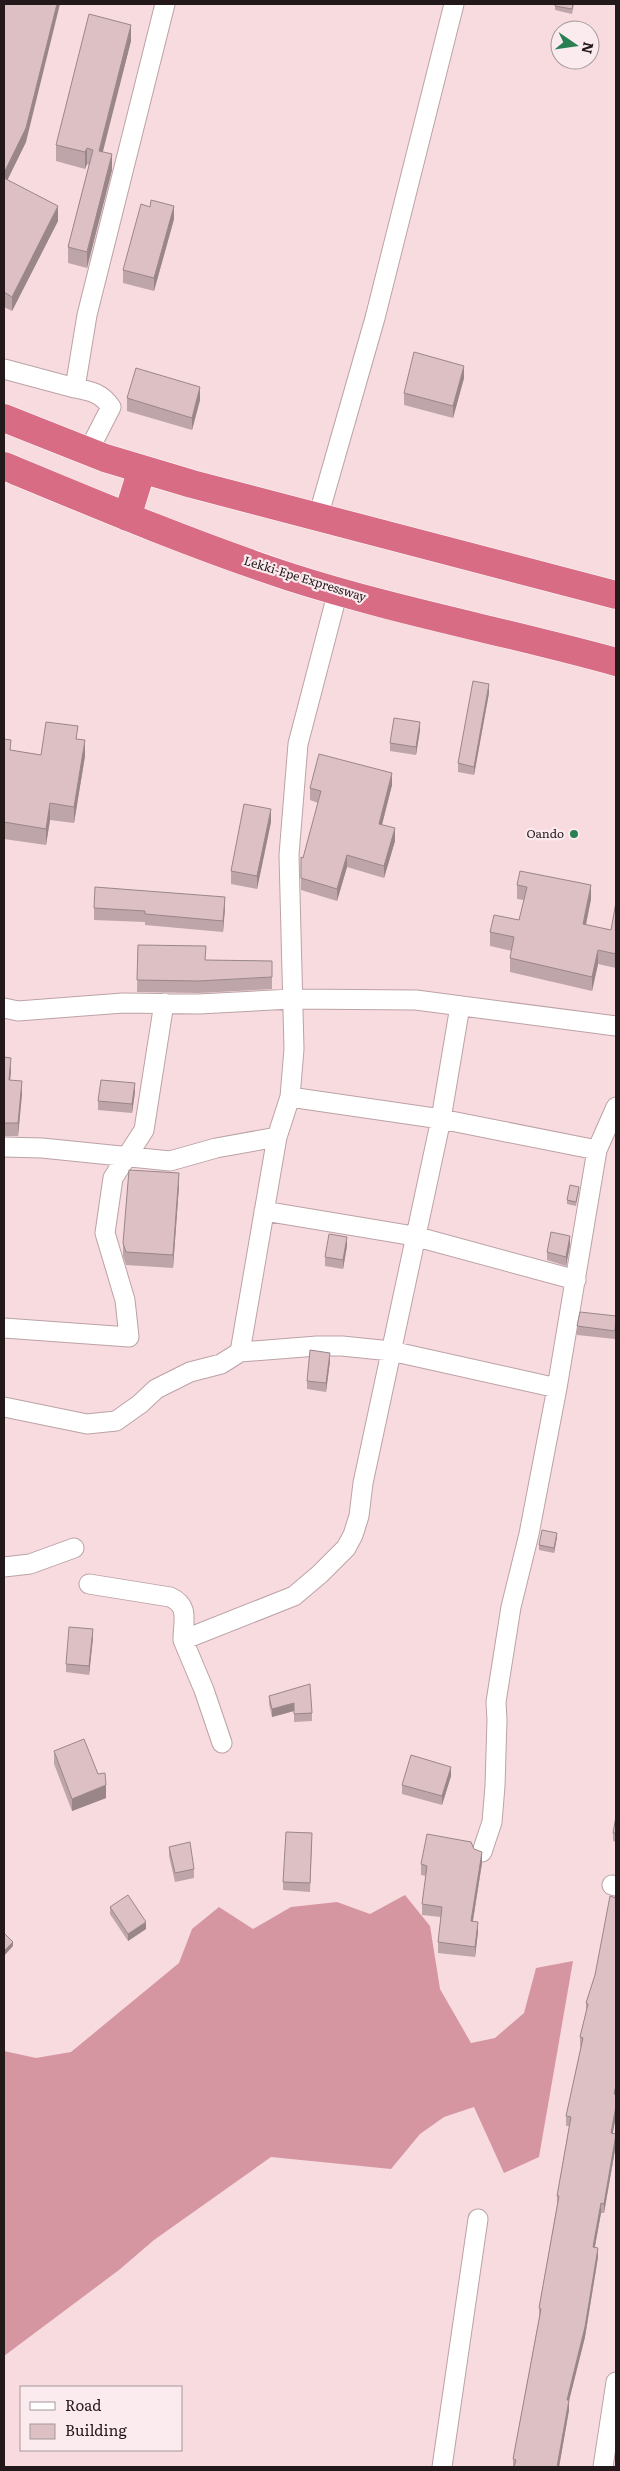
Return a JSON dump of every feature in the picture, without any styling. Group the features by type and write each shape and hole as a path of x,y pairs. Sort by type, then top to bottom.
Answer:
{"highway":[{"path":"4,418 88,452 142,469 616,595"},
{"name":"Lekki-Epe Expressway","path":"4,466 127,517 289,576 338,591 616,662"},
{"path":"127,517 142,469"}],"street":[{"path":"75,388 87,315 165,4"},
{"path":"318,517 375,318 454,4"},
{"path":"4,369 93,391 104,397 111,407 88,452"},
{"path":"240,1352 277,1137 290,1097 294,1049 289,855 298,744 338,591"},
{"path":"4,1008 18,1011 123,1003 292,999 416,1000 616,1026"},
{"path":"4,1328 129,1337 125,1300 105,1232 113,1178 125,1156 144,1130 164,1003"},
{"path":"183,1640 294,1596 346,1548 359,1516 363,1483 414,1236 441,1119 460,1006"},
{"path":"290,1097 441,1119 597,1150"},
{"path":"482,1852 492,1822 496,1748 496,1702 505,1639 511,1606 529,1534 557,1388 597,1150 616,1108"},
{"path":"4,1147 42,1148 170,1161 216,1148 277,1137"},
{"path":"264,1211 414,1236 576,1280"},
{"path":"4,1407 86,1424 116,1421 135,1409 156,1389 190,1372 221,1364 240,1352 317,1346 342,1346 391,1352 557,1388"},
{"path":"4,1568 30,1564 74,1548"},
{"path":"89,1584 170,1597 180,1602 183,1607 183,1640 204,1690 222,1743"},
{"path":"442,2467 478,2219"},
{"path":"603,2467 616,2382"}],"shaded area":[{"path":"405,1895 430,1926 440,1989 471,2043 495,2038 524,2013 536,1968 573,1961 539,2157 504,2173 474,2107 444,2117 420,2134 391,2169 271,2157 154,2240 119,2270 4,2356 4,2051 36,2058 71,2052 179,1963 192,1929 219,1907 253,1929 291,1907 337,1902 370,1914"}],"building":[{"path":"4,4 57,4 26,128 4,173"},
{"path":"555,4 573,4 572,9 555,6"},
{"path":"89,14 131,25 99,151 112,154 87,252 68,247 93,150 87,148 85,152 56,145"},
{"path":"4,178 58,206 12,297 4,292"},
{"path":"151,200 174,206 154,278 123,270 141,204 150,207"},
{"path":"414,352 464,366 453,406 404,393"},
{"path":"136,368 200,387 192,418 127,398"},
{"path":"473,681 489,684 474,767 458,763"},
{"path":"394,718 420,722 416,747 390,743"},
{"path":"46,722 78,726 76,739 85,740 74,807 50,803 46,829 4,822 4,739 11,740 10,750 41,755"},
{"path":"319,754 392,773 379,824 395,828 384,866 347,855 337,889 301,878 301,857 303,858 321,791 310,788"},
{"path":"244,804 271,809 257,876 231,871"},
{"path":"520,871 591,885 583,924 611,930 616,902 616,954 598,950 592,977 510,958 514,937 490,932 494,915 519,920 527,887 517,885"},
{"path":"95,887 225,897 223,921 145,914 145,911 94,908"},
{"path":"138,945 206,946 205,960 272,961 272,977 199,981 137,980"},
{"path":"4,1057 11,1058 9,1080 22,1081 18,1123 4,1123"},
{"path":"101,1080 135,1083 132,1104 98,1101"},
{"path":"129,1170 179,1173 173,1255 126,1252 123,1243"},
{"path":"570,1185 579,1187 576,1202 567,1200"},
{"path":"551,1232 570,1236 566,1257 547,1252"},
{"path":"329,1234 347,1237 343,1260 325,1257"},
{"path":"580,1312 616,1316 615,1331 577,1326"},
{"path":"310,1350 330,1353 326,1383 307,1381"},
{"path":"542,1530 557,1533 554,1548 539,1545"},
{"path":"69,1627 93,1629 89,1666 66,1664"},
{"path":"310,1684 312,1713 294,1714 294,1703 272,1709 269,1696"},
{"path":"84,1739 98,1774 105,1773 106,1785 72,1799 54,1751"},
{"path":"411,1755 451,1767 442,1796 402,1785"},
{"path":"616,1816 616,1833 613,1833"},
{"path":"286,1832 312,1833 310,1883 283,1882"},
{"path":"427,1834 471,1842 474,1849 482,1852 471,1921 478,1922 475,1947 438,1942 442,1907 422,1904 427,1866 421,1864"},
{"path":"190,1842 194,1869 175,1873 169,1847"},
{"path":"128,1895 146,1922 128,1934 110,1907"},
{"path":"610,1896 616,1898 616,2085 614,2094 616,2094 616,2106 611,2133 616,2134 604,2204 601,2203 593,2247 598,2248 585,2327 567,2400 569,2400 557,2467 514,2467 516,2460 513,2459 541,2309 539,2308 571,2117 566,2116 583,2038 580,2037 588,2004 586,2003 595,1975"},
{"path":"4,1933 13,1942 4,1951"}],"place":[{"name":"Oando","path":"574,834"}]}
